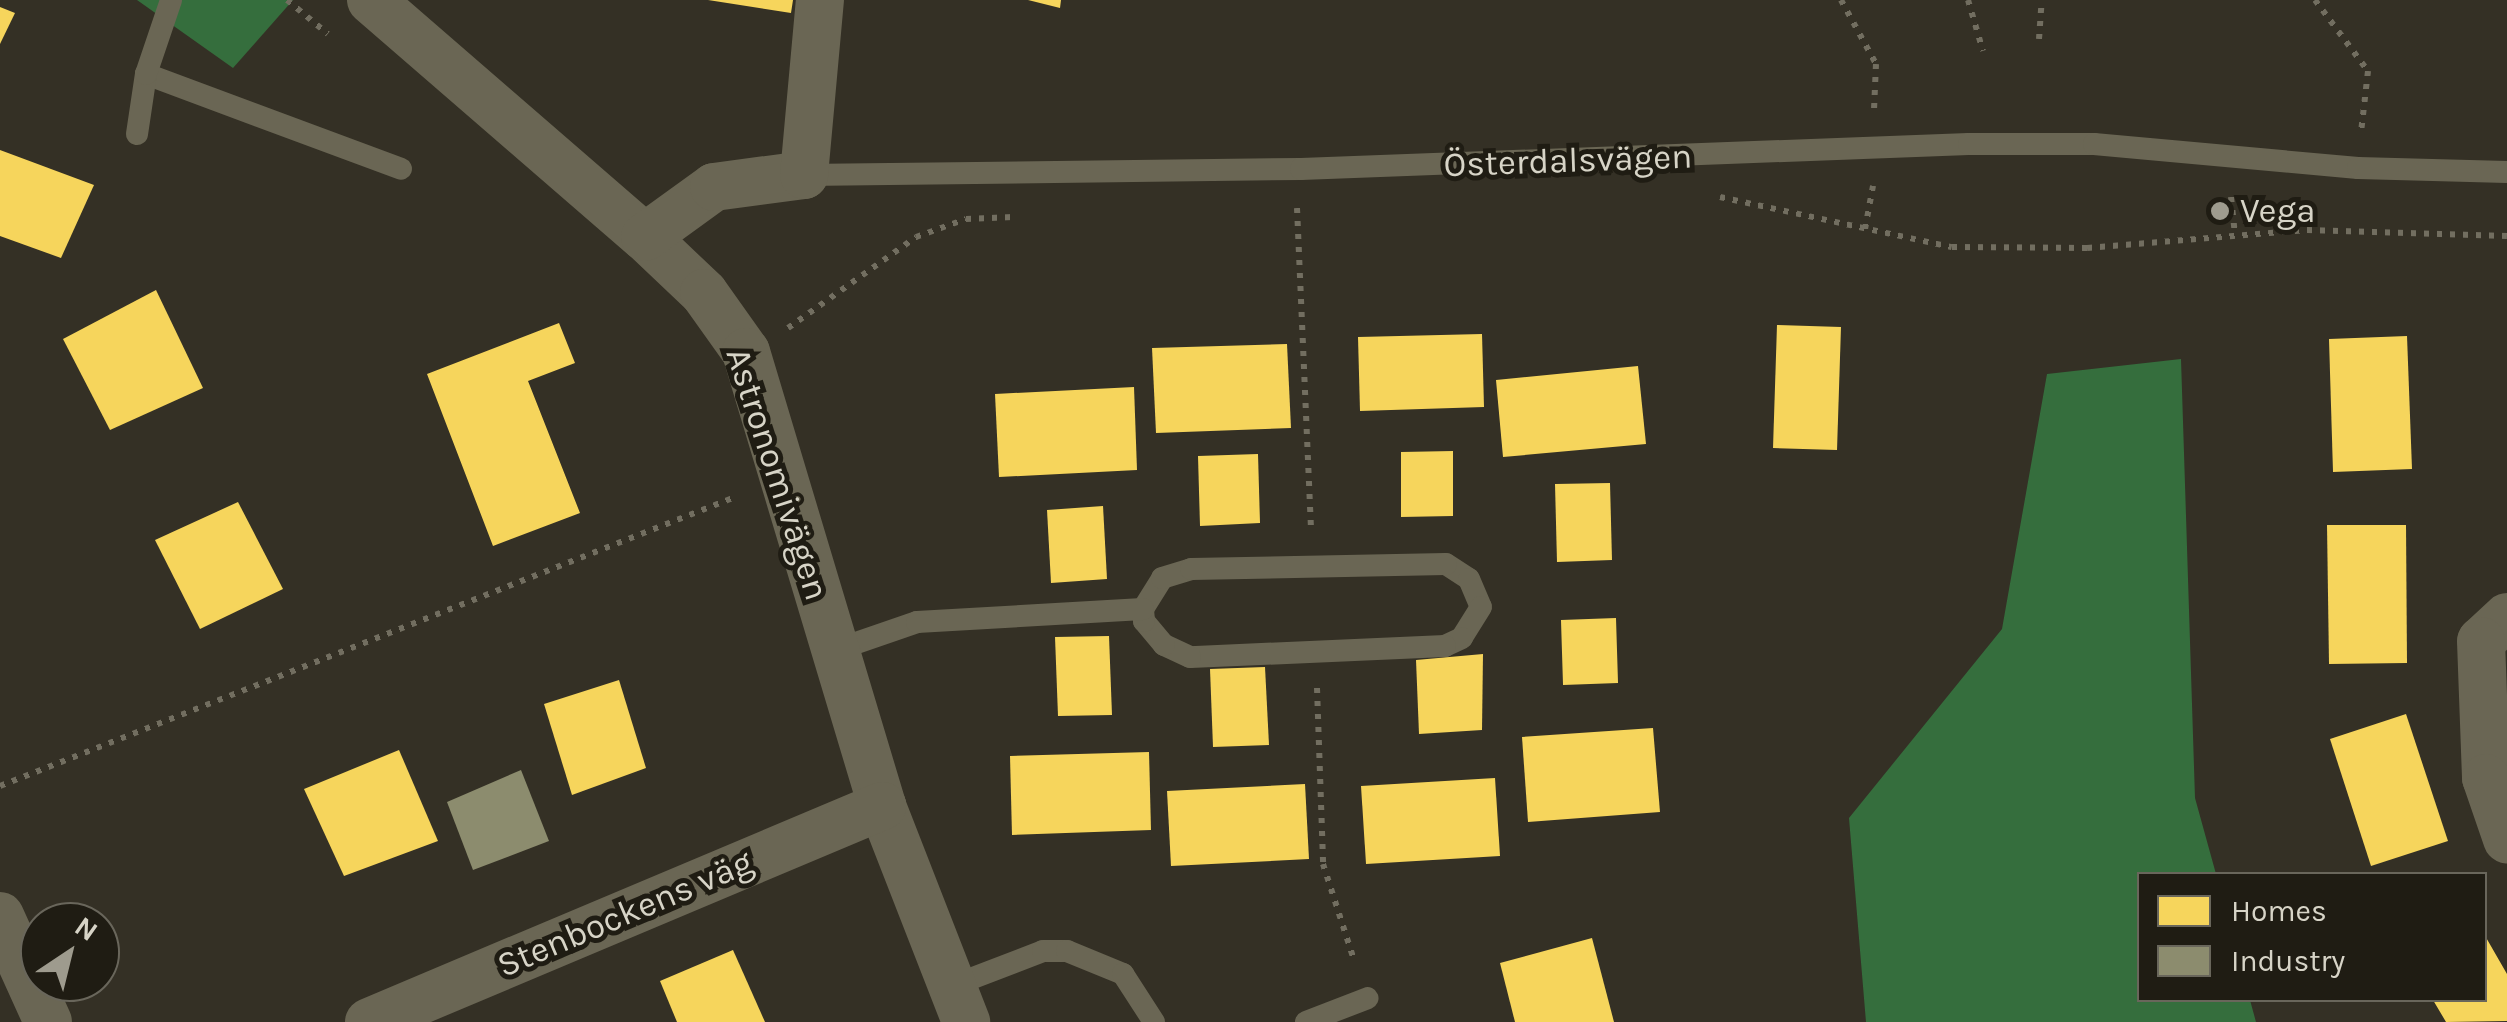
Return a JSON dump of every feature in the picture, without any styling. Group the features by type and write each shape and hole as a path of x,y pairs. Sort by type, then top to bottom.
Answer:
{"street":[{"name":"Astronomivägen","path":"371,0 645,237 704,293 746,352 832,652 882,806 959,1004"},
{"path":"804,176 820,0"},
{"name":"Österdalsvägen","path":"645,237 714,186 804,176"},
{"path":"2507,617 2482,641 2486,778 2507,839"},
{"name":"Stenbockens väg","path":"369,1022 882,806"},
{"path":"0,916 48,1022"}],"lane":[{"path":"137,134 146,74 171,0"},
{"path":"146,74 401,169"},
{"name":"Österdalsvägen","path":"804,176 1301,169 1970,144 2094,144 2358,168 2507,172"},
{"path":"1446,564 1470,580 1481,607 1462,638 1445,646 1190,657 1154,636 1143,608 1162,578 1191,569 1446,564"},
{"path":"832,652 917,622 1143,608"},
{"path":"959,1004 1043,951 1067,951 1124,974 1154,1022"},
{"path":"1306,1022 1368,998"}],"path":[{"path":"286,0 332,36"},
{"path":"1968,0 1983,50"},
{"path":"2039,39 2042,0"},
{"path":"2314,0 2368,71 2358,168"},
{"path":"1705,195 1772,203 1952,247 2087,248 2308,230 2507,236"},
{"path":"2231,196 2236,235"},
{"path":"1278,203 1316,202"},
{"path":"746,352 916,237 966,219 1018,216"},
{"path":"0,786 782,478"}],"green space":[{"path":"137,0 293,0 233,68"},
{"path":"2181,359 2195,798 2215,872 2137,872 2137,1002 2251,1002 2256,1022 1866,1022 1849,818 2002,629 2047,374"}],"building: Homes":[{"path":"708,0 793,0 791,13"},
{"path":"1028,0 1061,0 1060,8"},
{"path":"0,7 15,13 0,44"},
{"path":"0,150 94,185 61,258 0,236"},
{"path":"156,290 203,388 110,430 63,339"},
{"path":"559,323 575,363 528,381 580,513 493,546 427,374"},
{"path":"1777,325 1841,327 1837,450 1773,448"},
{"path":"1482,334 1484,407 1360,411 1358,337"},
{"path":"2407,336 2412,469 2333,472 2329,339"},
{"path":"1287,344 1291,428 1156,433 1152,348"},
{"path":"1638,366 1646,444 1503,457 1496,380"},
{"path":"1134,387 1137,470 999,477 995,394"},
{"path":"1453,451 1453,516 1401,517 1401,452"},
{"path":"1258,454 1260,523 1200,526 1198,456"},
{"path":"1610,483 1612,560 1557,562 1555,484"},
{"path":"238,502 283,589 200,629 155,540"},
{"path":"1103,506 1107,579 1051,583 1047,510"},
{"path":"2327,525 2406,525 2407,663 2329,664"},
{"path":"1616,618 1618,683 1563,685 1561,620"},
{"path":"1109,636 1112,715 1058,716 1055,637"},
{"path":"1483,654 1482,730 1419,734 1416,660"},
{"path":"1265,667 1269,745 1213,747 1210,669"},
{"path":"619,680 646,768 572,795 544,704"},
{"path":"2406,714 2448,841 2371,866 2330,739"},
{"path":"1653,728 1660,812 1528,822 1522,737"},
{"path":"399,750 438,841 344,876 304,789"},
{"path":"1149,752 1151,830 1012,835 1010,756"},
{"path":"1495,778 1500,856 1366,864 1361,786"},
{"path":"1305,784 1309,859 1171,866 1167,791"},
{"path":"1592,938 1614,1022 1515,1022 1500,963"},
{"path":"2487,939 2507,974 2507,1021 2446,1022 2434,1002 2487,1002"},
{"path":"733,950 765,1022 677,1022 660,981"}],"building: Industry":[{"path":"521,770 549,841 473,870 447,802"}],"place":[{"name":"Vega","path":"2220,211"}]}
